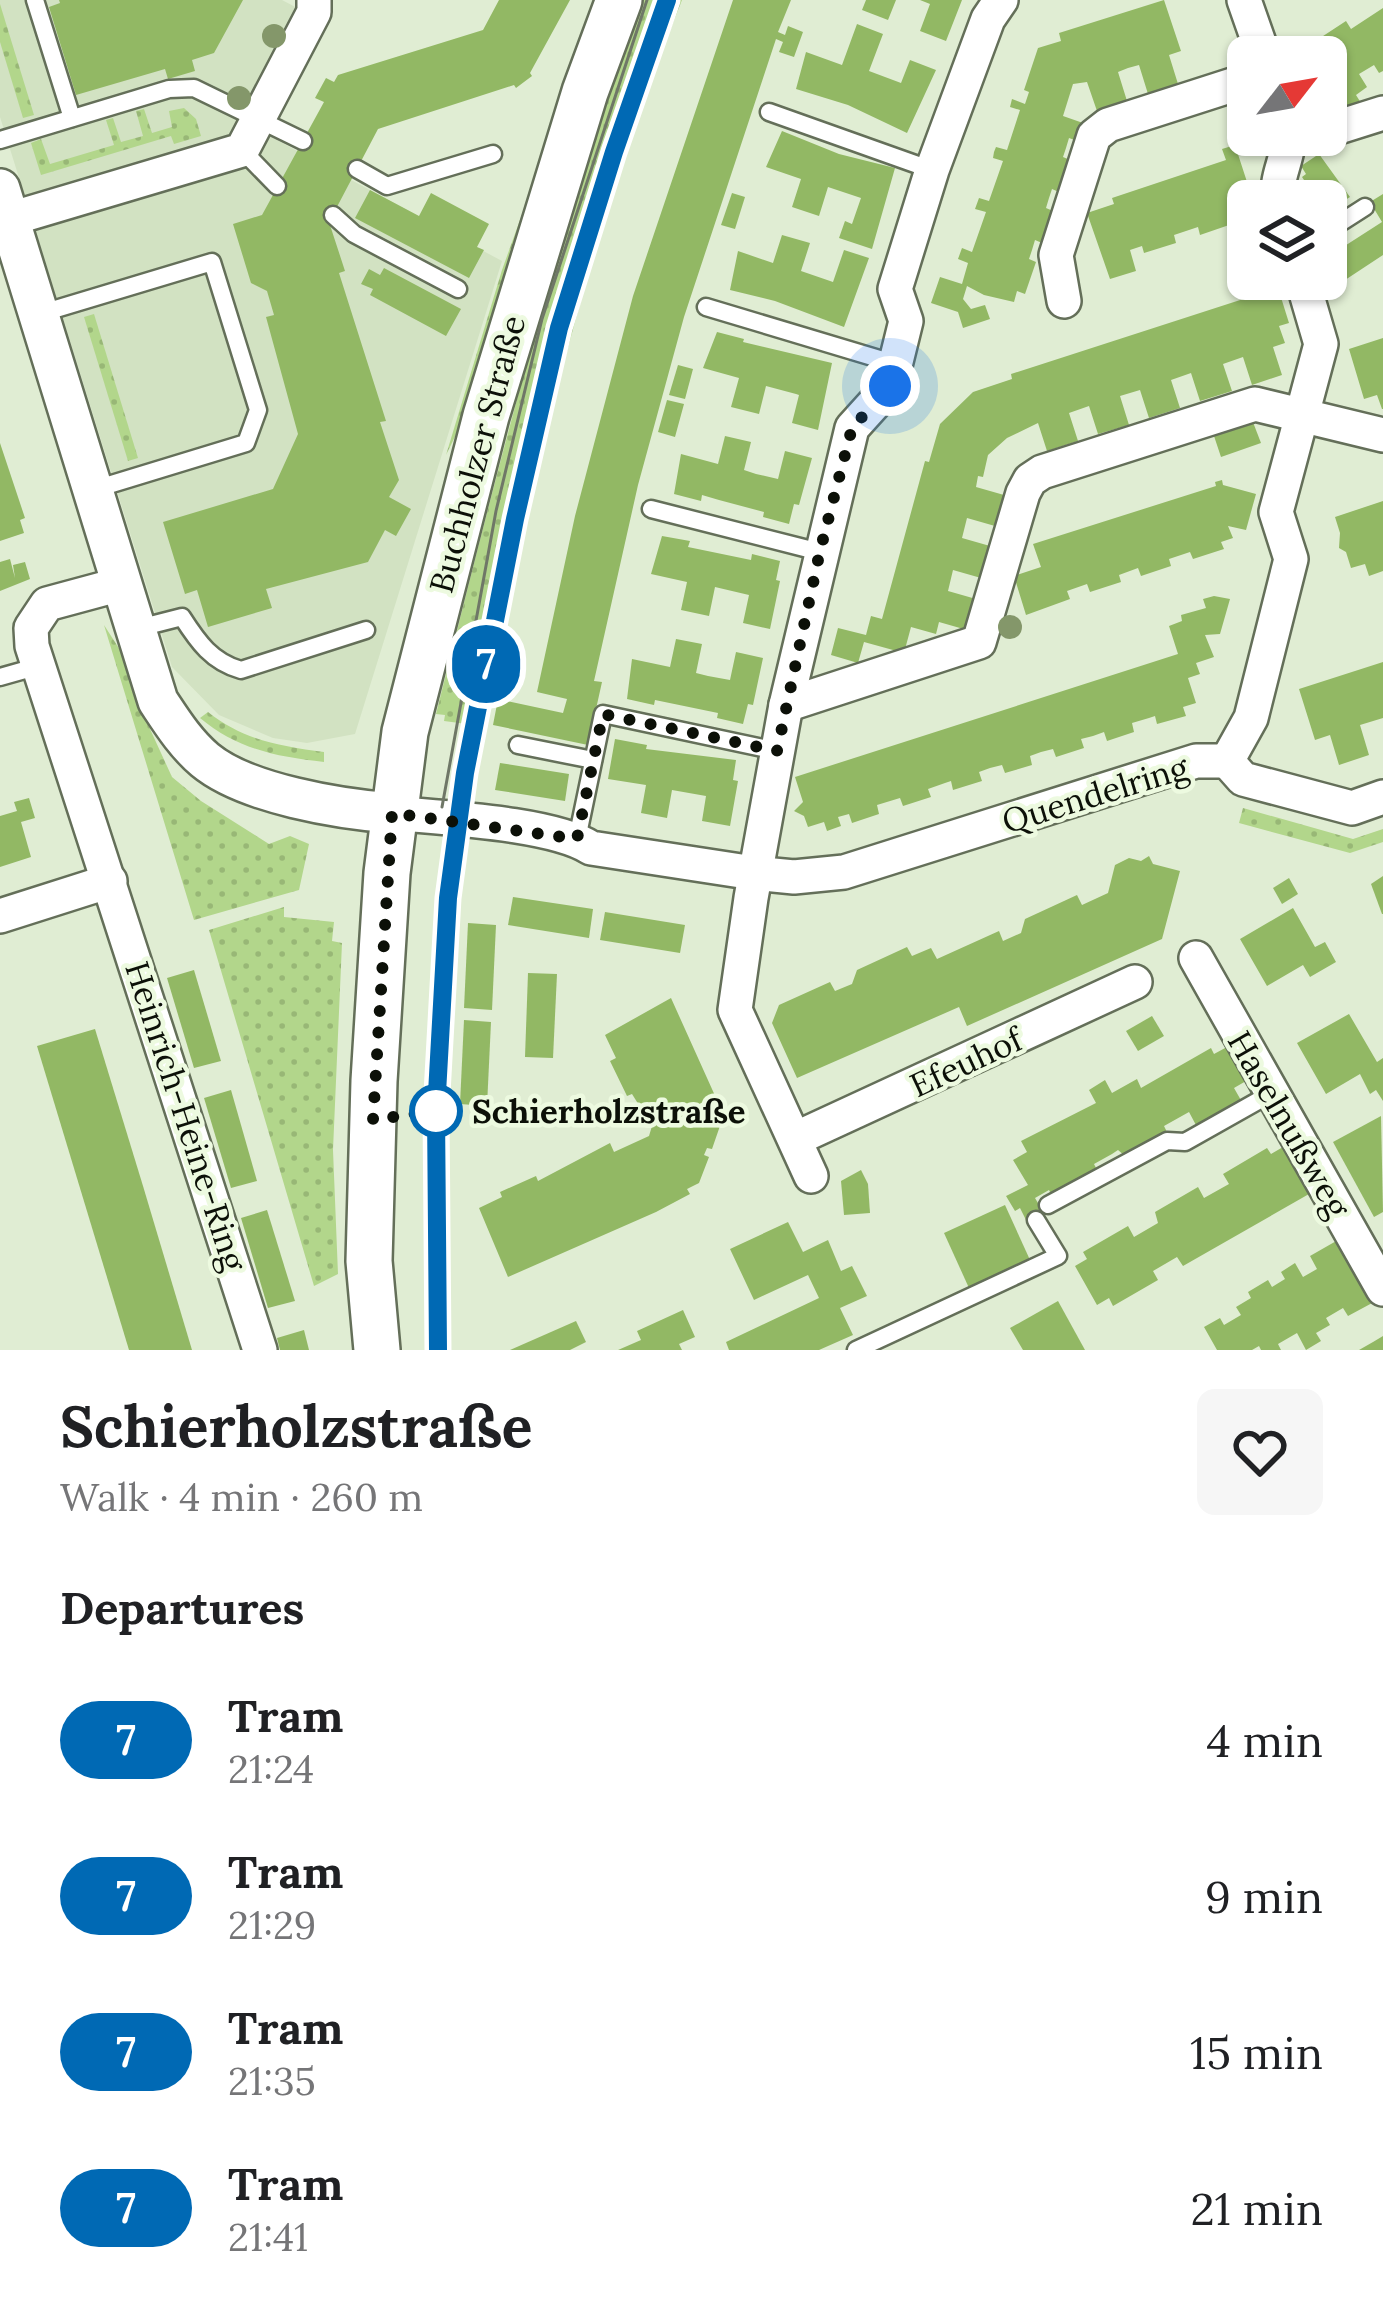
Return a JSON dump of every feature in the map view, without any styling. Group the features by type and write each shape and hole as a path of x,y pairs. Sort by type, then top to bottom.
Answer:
{"main road":[{"name":"Buchholzer Straße","path":"377,1350 369,1196 392,813 412,701 486,416 579,114 620,0"}],"street":[{"path":"314,0 314,12 242,150 3,210 158,701 183,738 208,763 264,789 352,810 392,813"},
{"path":"811,1176 735,1010 754,873 786,705 852,428 890,386 907,321 895,289 932,170 988,20 1001,0"},
{"path":"1244,0 1257,36"},
{"path":"1064,301 1056,255 1094,136 1108,125 1227,87"},
{"path":"1347,124 1383,113"},
{"name":"Quendelring","path":"392,813 794,877 844,872 1196,761 1228,761 1251,718 1292,559 1276,512 1321,344 1308,300"},
{"path":"786,705 979,642 1022,497 1027,484 1042,472 1256,404 1383,435"},
{"name":"Heinrich-Heine-Ring","path":"121,584 47,604 31,628 39,666 260,1350"},
{"path":"1228,761 1244,779 1352,808 1383,797"},
{"path":"0,916 110,881"},
{"name":"Haselnußweg","path":"1196,958 1383,1289"},
{"name":"Efeuhof","path":"794,1139 1135,982"}],"lane":[{"path":"35,0 72,118"},
{"path":"0,140 169,89 194,88 303,141"},
{"path":"769,112 932,170"},
{"path":"242,150 278,186"},
{"path":"357,169 387,186 494,154"},
{"path":"1347,219 1365,207"},
{"path":"333,215 354,234 458,289"},
{"path":"39,315 212,262 258,410 246,443 92,490"},
{"path":"706,307 896,364"},
{"path":"652,509 820,551"},
{"path":"135,629 182,616 202,646 222,664 241,670 366,630"},
{"path":"0,677 39,666"},
{"path":"577,839 603,714 777,751"},
{"path":"518,745 593,760"},
{"path":"856,1350 1058,1256 1042,1212 1167,1141 1185,1142 1272,1093"}],"shaded area":[{"path":"0,0 282,0 303,11 245,123 502,261 355,734 307,743 273,738 219,715 172,667 0,117"}],"green space":[{"path":"641,0 682,0 618,178 565,358 482,726 444,721 445,715 436,714 530,354"},
{"path":"598,3 475,396 446,455 502,270"},
{"path":"0,4 34,115 23,118 0,42"},
{"path":"184,108 196,119 201,136 174,144 171,136 41,175 31,143 41,139 50,164 114,145 106,120 113,118 121,142 143,136 136,111 144,109 152,133 172,127 169,111"},
{"path":"94,314 138,458 128,461 84,317"},
{"path":"104,625 122,653 139,705 172,777 269,844 290,836 309,844 299,890 194,920"},
{"path":"208,712 248,735 324,752 324,762 243,744 200,718"},
{"path":"1243,808 1353,839 1383,829 1383,842 1350,853 1239,823"},
{"path":"284,907 284,917 334,922 332,941 342,943 333,1150 338,1274 314,1286 209,930"}],"building":[{"path":"59,0 243,0 214,53 192,60 195,71 168,79 165,69 76,95 49,7"},
{"path":"499,0 570,0 532,76 516,88 378,129 329,222 345,271 339,273 386,421 380,422 399,480 389,497 411,509 396,536 385,530 368,562 266,589 272,608 208,627 197,590 185,594 163,522 273,489 298,434 266,317 274,315 267,291 251,283 233,224 262,215 324,102 315,98 326,78 334,82 338,75 483,30"},
{"path":"733,0 791,0 778,32 785,35 788,26 803,32 794,57 779,52 783,42 776,39 684,317 638,485 594,681 602,682 588,745 493,725 498,699 563,713 567,699 537,692 575,516 633,296"},
{"path":"866,0 896,0 888,20 862,10"},
{"path":"920,0 962,0 946,41 920,31 930,4"},
{"path":"1164,0 1181,51 1169,55 1178,84 1148,94 1139,65 1128,68 1118,72 1127,101 1097,111 1087,82 1073,84 1063,116 1083,123 1077,141 1069,138 1063,157 1070,160 1059,192 1052,189 1046,208 1053,211 1042,243 1035,240 1029,259 1036,262 1025,294 1017,291 1014,302 967,286 963,299 971,309 985,305 990,319 963,328 958,312 931,303 940,277 962,284 968,263 958,259 962,248 972,252 986,212 975,209 979,198 989,201 1003,161 993,158 994,152 996,147 1007,150 1020,110 1010,107 1012,99 1025,104 1029,92 1024,90 1038,48 1061,41 1059,33"},
{"path":"1383,8 1383,71 1379,73 1374,65 1359,74 1367,87 1356,95 1361,103 1350,110 1347,36 1323,36 1346,21 1351,29"},
{"path":"857,24 883,34 869,71 901,83 910,60 936,70 907,133 848,105 796,89 806,52 842,65"},
{"path":"782,131 839,154 895,168 872,249 839,238 845,221 852,224 861,198 828,187 819,216 792,207 801,179 766,167"},
{"path":"1227,147 1227,156 1239,156 1246,180 1227,180 1227,226 1200,235 1198,227 1174,235 1176,243 1144,253 1142,246 1130,250 1136,271 1110,279 1087,213 1114,204 1112,198 1226,160 1222,149"},
{"path":"1320,156 1338,180 1304,180 1301,166"},
{"path":"370,190 419,216 431,193 489,224 477,247 484,250 469,278 355,218"},
{"path":"732,193 745,197 735,229 721,225"},
{"path":"1383,194 1383,255 1347,279 1347,244 1382,222 1370,202"},
{"path":"782,235 810,243 801,271 833,282 844,250 869,258 844,327 730,290 738,251 773,263"},
{"path":"384,268 461,309 446,336 370,295 373,289 361,284 369,269 380,275"},
{"path":"1240,300 1282,300 1289,323 1279,326 1285,343 1273,347 1282,375 1252,385 1243,357 1223,364 1232,391 1200,401 1191,373 1171,380 1180,408 1149,418 1140,390 1120,396 1129,425 1098,434 1089,406 1069,413 1078,441 1047,451 1038,423 1007,438 988,455 976,487 1004,495 995,526 967,518 962,538 990,546 981,578 953,570 948,591 976,599 967,630 939,622 936,634 911,627 904,653 864,642 858,663 831,655 838,628 866,635 871,616 882,619 925,461 929,462 940,424 973,392 1012,379 1011,374"},
{"path":"717,332 832,363 818,430 792,423 799,395 766,386 759,414 731,407 739,378 703,368"},
{"path":"1383,338 1382,409 1377,395 1364,399 1349,349"},
{"path":"678,365 693,369 685,399 669,395"},
{"path":"667,400 684,404 675,437 658,432"},
{"path":"1251,417 1261,443 1221,457 1212,430"},
{"path":"725,436 751,442 744,470 756,474 778,479 785,451 812,458 789,524 702,495 701,501 674,494 681,454 718,464"},
{"path":"0,443 25,518 20,520 24,533 0,541"},
{"path":"1222,480 1223,485 1256,494 1246,530 1228,526 1233,538 1221,542 1224,549 1193,559 1190,552 1169,559 1171,566 1141,576 1138,568 1119,575 1121,582 1090,592 1087,584 1067,591 1070,599 1026,615 1014,576 1041,567 1033,544 1216,486"},
{"path":"1383,501 1383,571 1369,576 1365,564 1351,568 1346,552 1339,548 1335,517"},
{"path":"662,536 690,541 688,547 780,561 770,629 743,623 749,595 715,587 709,616 681,610 687,582 651,574"},
{"path":"10,559 15,578 13,565 25,562 30,579 0,591 0,562"},
{"path":"1203,599 1230,599 1220,634 1205,635 1214,657 1196,663 1200,674 1188,678 1196,703 1183,707 1186,716 1157,724 1155,716 1132,723 1134,732 1107,741 1104,732 1081,739 1084,748 1056,757 1053,749 1041,752 1030,756 1032,765 1005,773 1002,765 990,768 979,772 982,781 953,790 951,781 928,789 931,797 903,806 900,798 877,805 879,814 852,823 849,814 838,817 841,826 827,831 824,822 808,827 804,816 794,811 803,802 795,777 1178,654 1169,626 1182,621 1181,615 1206,608"},
{"path":"676,639 702,644 696,673 708,676 730,680 736,652 763,658 753,705 748,704 743,724 717,718 718,713 627,699 632,659 670,667"},
{"path":"1383,662 1383,718 1360,725 1369,755 1339,765 1330,735 1315,740 1299,689"},
{"path":"615,739 647,745 646,749 736,760 733,780 738,781 730,826 702,821 706,796 672,790 667,818 641,813 646,785 608,779"},
{"path":"500,763 569,774 565,801 495,790"},
{"path":"29,798 35,818 21,822 31,857 0,867 0,816 17,811 14,802"},
{"path":"1149,856 1153,864 1180,871 1162,939 967,1026 959,1007 797,1078 772,1023 779,1005 830,982 835,991 852,984 857,970 907,947 912,956 931,948 937,959 999,931 1003,941 1021,933 1025,919 1077,895 1082,905 1108,893 1115,865"},
{"path":"1383,876 1383,914 1382,914 1371,884"},
{"path":"1289,878 1298,894 1282,904 1273,888"},
{"path":"513,897 593,909 589,938 508,925"},
{"path":"1293,908 1315,947 1325,942 1336,962 1310,977 1303,965 1267,986 1240,939"},
{"path":"605,912 685,925 680,953 600,940"},
{"path":"468,923 496,925 492,1010 464,1008"},
{"path":"194,970 221,1061 194,1068 167,978"},
{"path":"528,973 557,974 553,1058 525,1057"},
{"path":"671,998 721,1109 716,1112 721,1123 712,1149 707,1148 704,1155 709,1157 699,1183 687,1189 690,1194 656,1212 508,1277 479,1208 502,1197 500,1192 536,1176 538,1181 610,1143 614,1152 649,1136 652,1126 632,1094 627,1096 610,1061 616,1058 605,1035"},
{"path":"1349,1014 1377,1062 1383,1058 1383,1101 1376,1090 1370,1094 1360,1074 1326,1094 1297,1043"},
{"path":"1152,1016 1164,1036 1138,1051 1126,1031"},
{"path":"464,1020 491,1022 487,1106 460,1104"},
{"path":"95,1029 192,1350 129,1350 37,1046"},
{"path":"1227,1047 1246,1081 1234,1088 1242,1102 1197,1127 1189,1112 1164,1126 1167,1132 1125,1156 1118,1150 1094,1164 1096,1168 1087,1174 1035,1198 1045,1215 1028,1224 1020,1208 1015,1211 1006,1196 1028,1185 1013,1160 1027,1152 1021,1141 1096,1103 1089,1090 1105,1080 1112,1093 1137,1079 1141,1088 1211,1048 1214,1054"},
{"path":"231,1090 257,1181 231,1188 204,1098"},
{"path":"1381,1116 1383,1212 1374,1217 1333,1142"},
{"path":"1283,1147 1309,1194 1183,1266 1177,1257 1153,1271 1158,1280 1113,1306 1109,1298 1097,1305 1075,1266 1087,1259 1083,1252 1128,1226 1134,1237 1158,1223 1155,1212 1198,1187 1204,1198 1229,1184 1223,1174 1267,1148 1271,1154"},
{"path":"861,1170 868,1184 870,1213 844,1215 841,1181"},
{"path":"1005,1205 1030,1260 969,1288 944,1233"},
{"path":"267,1210 295,1301 268,1308 241,1218"},
{"path":"788,1222 803,1252 828,1240 841,1271 852,1266 867,1296 840,1308 853,1335 819,1350 729,1350 726,1342 819,1298 808,1275 754,1300 730,1249"},
{"path":"1338,1240 1374,1302 1348,1316 1343,1308 1326,1318 1330,1325 1316,1333 1321,1341 1306,1350 1297,1333 1278,1344 1281,1350 1259,1346 1217,1350 1204,1327 1220,1318 1224,1325 1241,1315 1236,1307 1251,1298 1248,1292 1268,1280 1272,1287 1285,1279 1281,1272 1295,1263 1303,1277 1317,1269 1310,1256"},
{"path":"1058,1301 1085,1350 1023,1350 1010,1328"},
{"path":"683,1310 695,1337 679,1344 682,1350 618,1350 641,1340 637,1331"},
{"path":"576,1321 586,1342 570,1350 510,1350"},
{"path":"304,1330 309,1350 280,1350 277,1338"},
{"path":"1383,1336 1383,1350 1359,1350 1373,1342"}],"tram line":[{"path":"442,807 496,511 542,319 647,0"},
{"path":"438,1350 436,1111 448,898 465,773 559,328 667,0"},
{"name":"7","path":"438,1350 436,1111 448,898 465,773 559,328 667,0"}],"place":[{"name":"Schierholzstraße","path":"436,1111"}],"route":[{"path":"436,1111 373,1120 392,813 577,839 603,714 777,751 852,428 890,386"}]}
